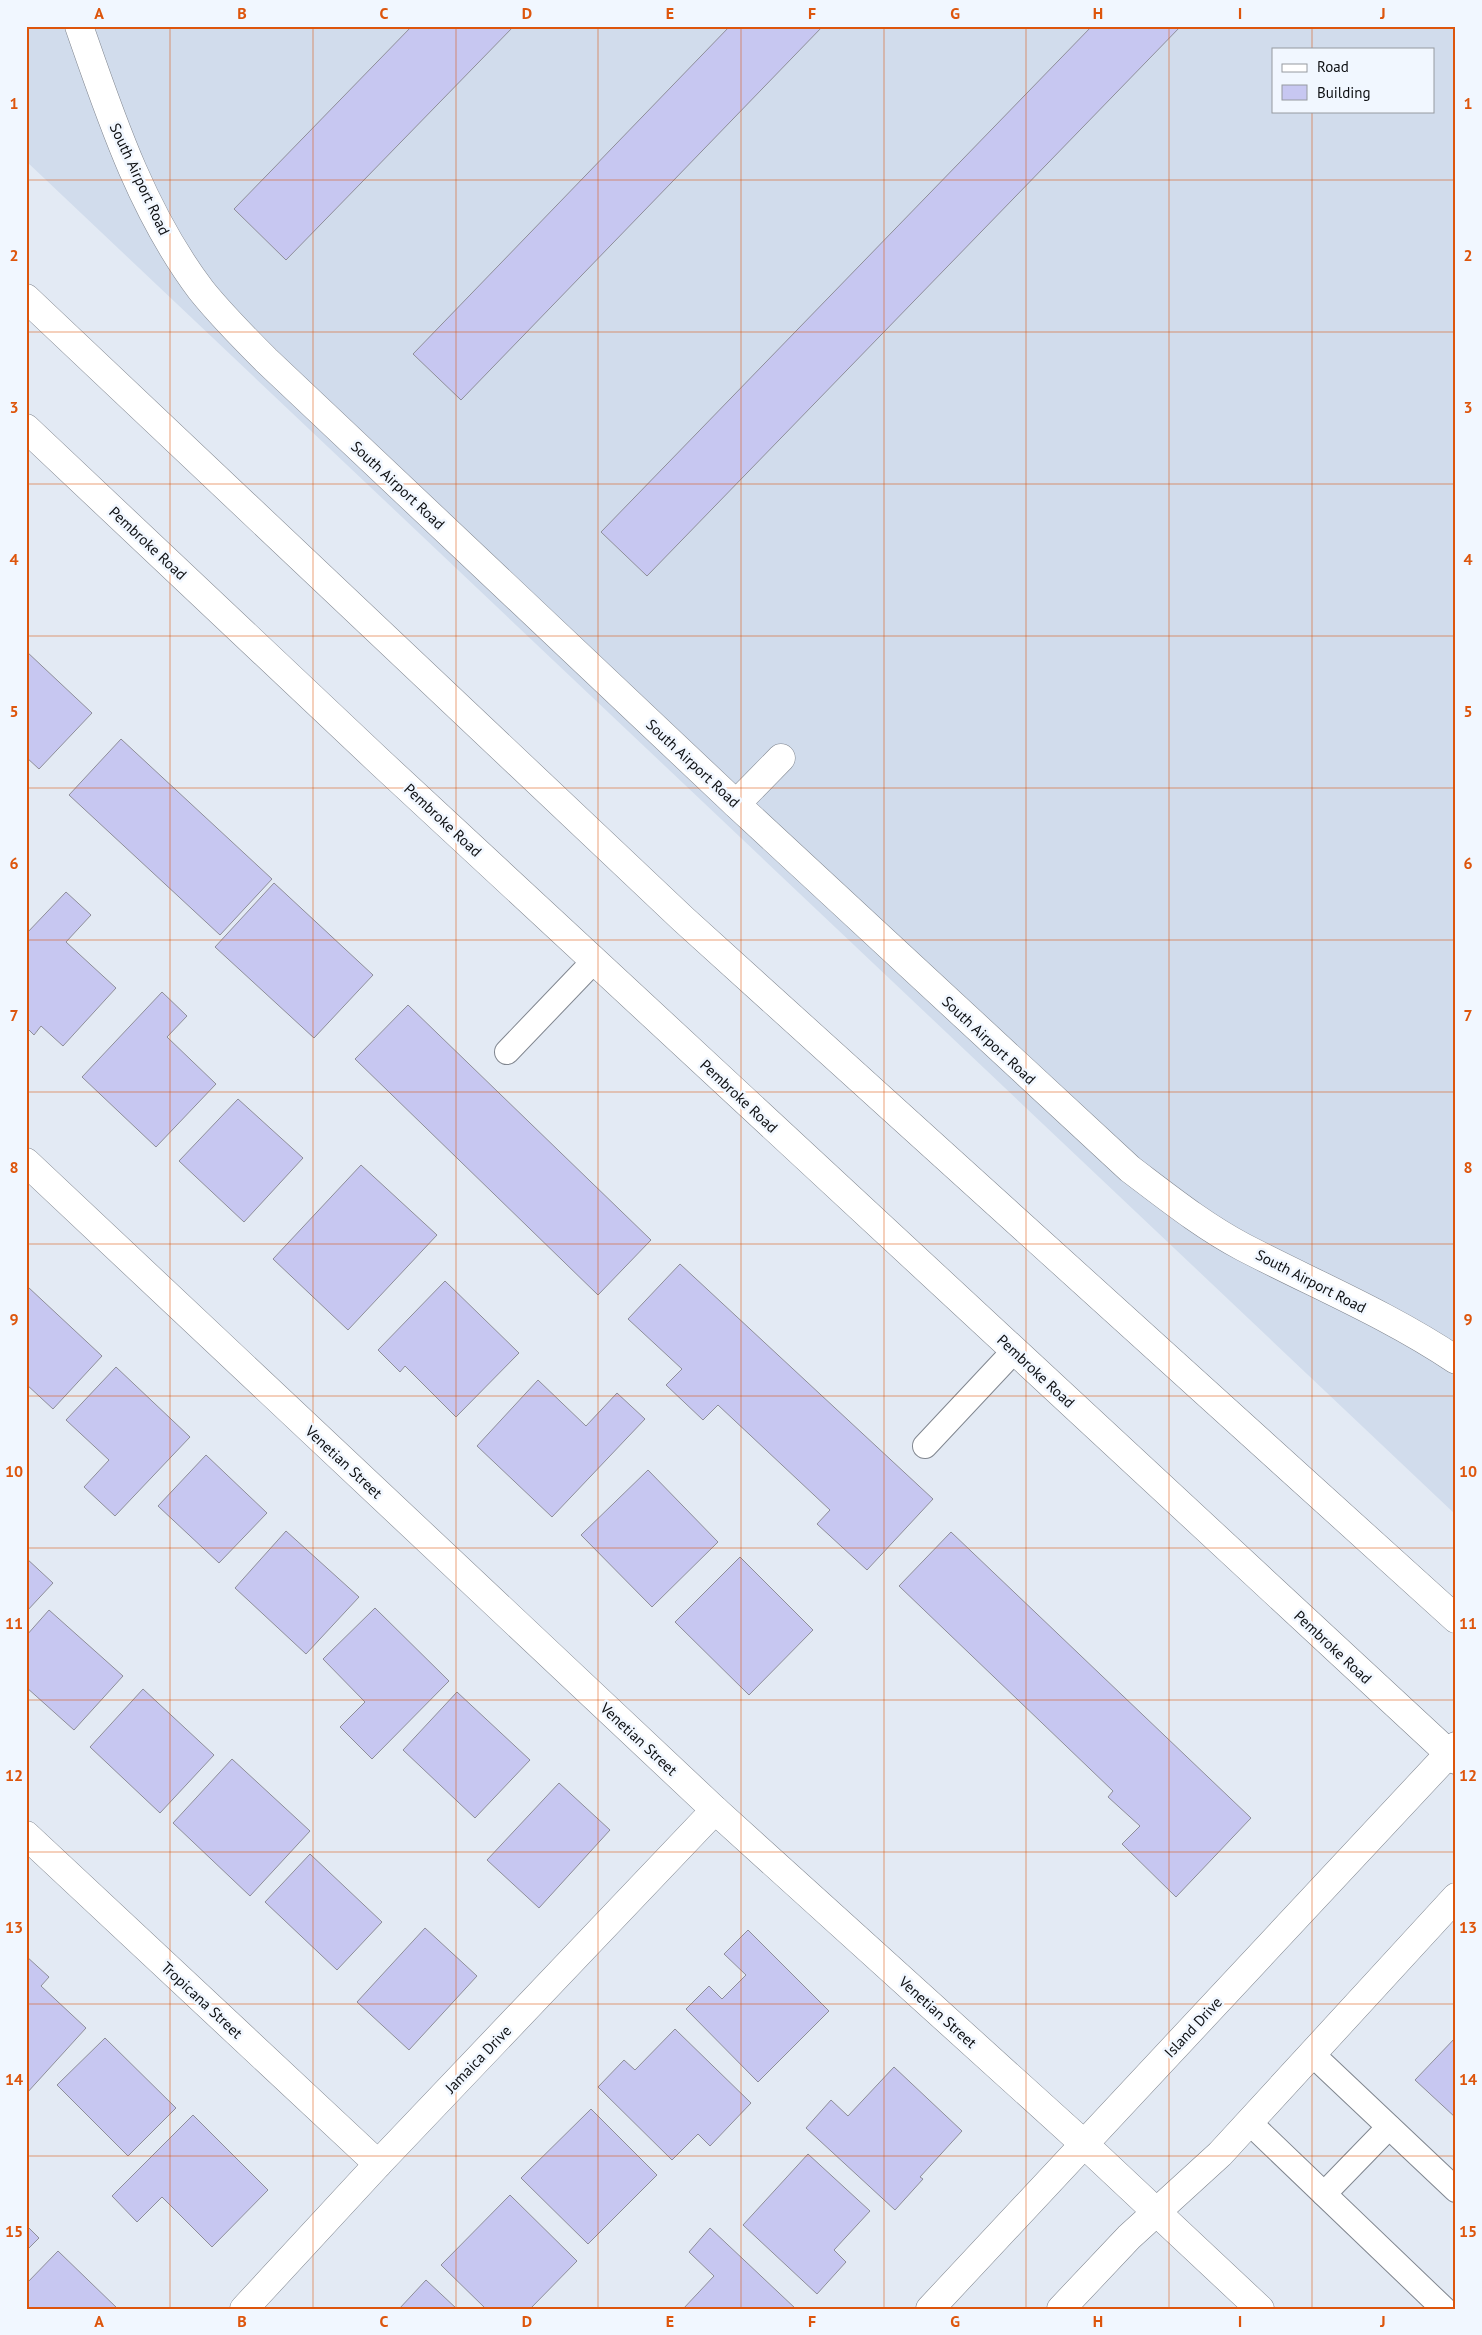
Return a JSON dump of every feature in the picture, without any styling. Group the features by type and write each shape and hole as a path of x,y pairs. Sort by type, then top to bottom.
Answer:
{"street":[{"name":"South Airport Road","path":"79,26 110,118 133,172 176,252 202,290 266,360 736,804 1082,1127 1130,1169 1186,1211 1242,1246 1395,1324 1456,1360"},
{"path":"26,298 683,919 1456,1619"},
{"name":"Pembroke Road","path":"26,428 594,961 1014,1351 1453,1753"},
{"path":"736,804 781,758"},
{"name":"Venetian Street","path":"26,1162 715,1810 1084,2144 1260,2309"},
{"name":"Island Drive","path":"930,2309 1453,1753"},
{"name":"Jamaica Drive","path":"244,2309 378,2164 715,1810"},
{"name":"Tropicana Street","path":"26,1835 378,2164"},
{"path":"1061,2309 1130,2238 1220,2154 1456,1897"}],"lane":[{"path":"507,1052 594,961"},
{"path":"925,1446 1014,1351"},
{"path":"1312,2054 1456,2190"},
{"path":"1249,2122 1444,2309"},
{"path":"1324,2194 1389,2127"}],"shaded area":[{"path":"26,26 1456,26 1456,1515 26,161"}],"building":[{"path":"412,26 514,26 286,260 234,209"},
{"path":"730,26 823,26 461,400 413,354"},
{"path":"1092,26 1181,26 647,576 601,532"},
{"path":"26,651 92,713 39,769 26,757"},
{"path":"121,739 272,879 220,935 69,795"},
{"path":"274,883 373,975 314,1038 215,947"},
{"path":"66,892 91,915 66,942 116,988 63,1046 41,1026 34,1035 26,1027 26,934"},
{"path":"162,992 187,1016 167,1037 216,1084 156,1147 82,1077"},
{"path":"408,1005 651,1240 598,1295 355,1059"},
{"path":"238,1099 303,1158 244,1222 179,1161"},
{"path":"361,1165 437,1235 348,1330 273,1259"},
{"path":"680,1264 933,1499 867,1570 817,1524 830,1510 718,1405 703,1420 666,1385 682,1369 628,1319"},
{"path":"445,1281 519,1353 456,1417 405,1366 400,1372 378,1350"},
{"path":"28,1287 102,1356 53,1409 26,1384 26,1289"},
{"path":"116,1367 190,1437 115,1516 84,1487 109,1460 66,1420"},
{"path":"538,1380 586,1426 617,1393 645,1419 552,1517 477,1446"},
{"path":"206,1455 267,1513 219,1563 158,1506"},
{"path":"648,1470 718,1542 652,1607 581,1535"},
{"path":"286,1531 359,1597 306,1654 235,1588"},
{"path":"951,1532 1251,1818 1176,1897 1122,1844 1140,1826 1108,1797 1113,1791 899,1586"},
{"path":"740,1557 813,1630 749,1695 675,1622"},
{"path":"26,1558 53,1583 26,1612"},
{"path":"375,1608 449,1681 372,1759 340,1727 365,1702 323,1659"},
{"path":"49,1610 123,1676 74,1730 26,1687 26,1636"},
{"path":"143,1689 214,1755 160,1813 90,1747"},
{"path":"457,1692 530,1760 475,1818 403,1750"},
{"path":"232,1759 310,1831 250,1896 173,1823"},
{"path":"559,1783 610,1830 539,1908 487,1860"},
{"path":"310,1854 382,1922 337,1970 265,1902"},
{"path":"425,1928 477,1976 409,2050 357,2002"},
{"path":"748,1930 829,2011 758,2082 686,2009 709,1986 722,1999 746,1975 724,1954"},
{"path":"26,1956 49,1977 41,1986 86,2028 26,2094"},
{"path":"675,2029 751,2103 710,2146 698,2134 672,2160 598,2087 624,2060 635,2070"},
{"path":"1456,2037 1456,2118 1415,2080"},
{"path":"105,2038 176,2108 128,2156 57,2085"},
{"path":"894,2067 962,2131 920,2177 923,2179 895,2210 806,2128 831,2100 848,2116"},
{"path":"591,2109 657,2175 588,2244 521,2178"},
{"path":"193,2115 268,2190 212,2247 162,2197 137,2222 112,2196"},
{"path":"808,2154 870,2211 834,2250 846,2262 817,2294 743,2225"},
{"path":"510,2195 577,2261 530,2309 486,2309 441,2265"},
{"path":"26,2225 39,2238 26,2251"},
{"path":"710,2228 796,2309 683,2309 714,2276 689,2252"},
{"path":"58,2251 118,2309 26,2309 26,2284"},
{"path":"426,2280 457,2309 399,2309"}]}
